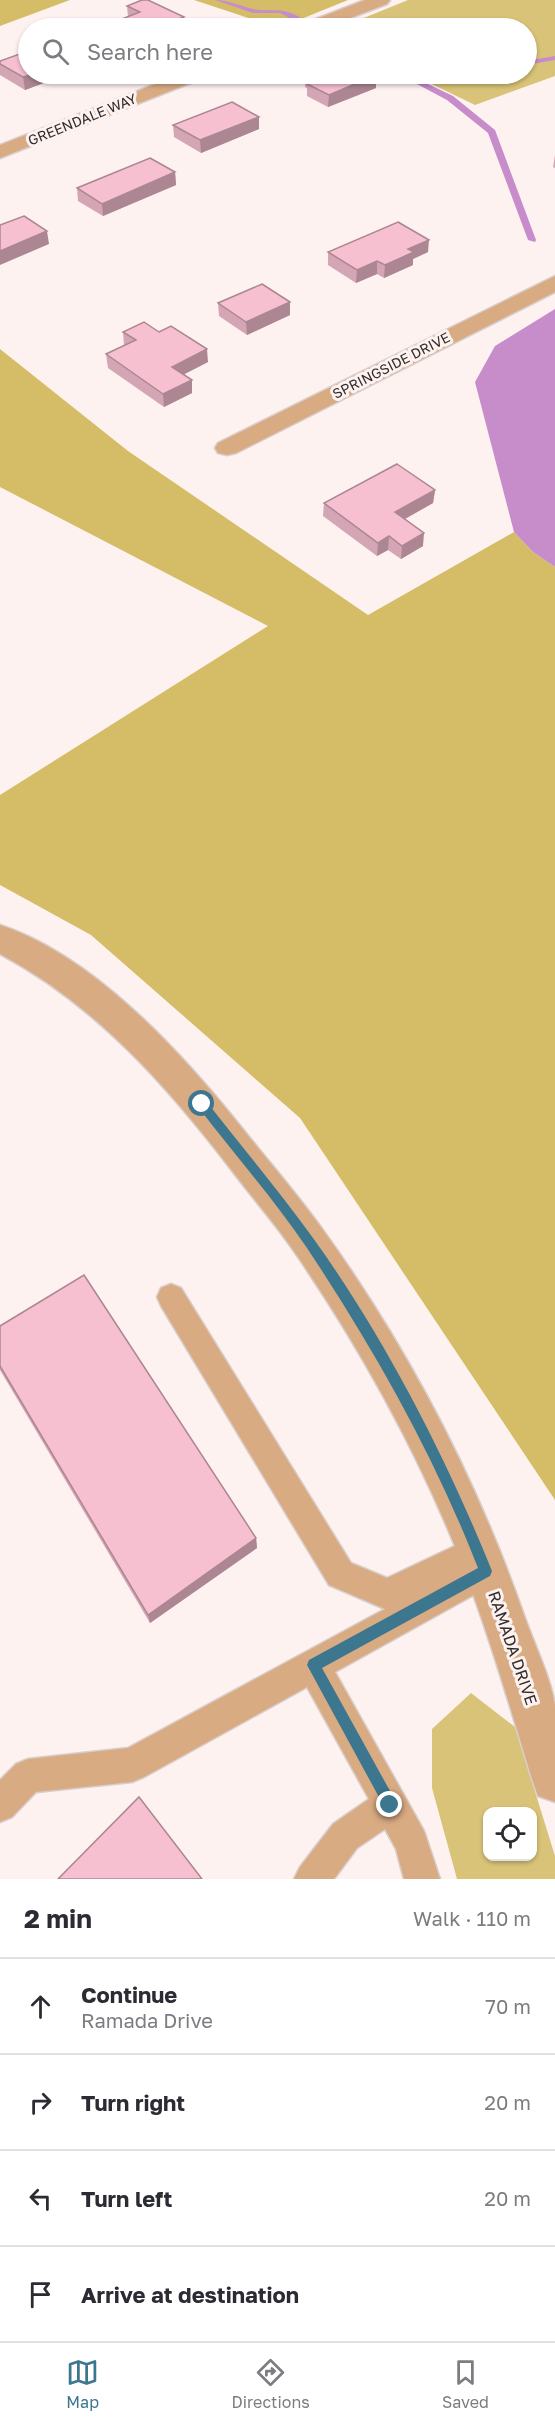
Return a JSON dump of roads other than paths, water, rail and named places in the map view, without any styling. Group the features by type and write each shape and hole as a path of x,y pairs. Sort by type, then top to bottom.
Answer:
{"street":[{"path":"335,18 381,0"},
{"name":"GREENDALE WAY","path":"0,152 171,84"},
{"name":"SPRINGSIDE DRIVE","path":"227,448 555,283"},
{"name":"RAMADA DRIVE","path":"0,938 74,982 133,1031 210,1114 310,1243 388,1365 461,1509 505,1618 555,1779"}],"lane":[{"path":"171,1297 340,1574 388,1594 482,1561"},
{"path":"0,1805 28,1776 132,1765 313,1665 482,1561"},
{"path":"313,1665 412,1843 422,1879"},
{"path":"312,1879 345,1836 390,1805"}],"waterway":[{"path":"219,0 253,11 281,11 296,18"},
{"path":"537,61 555,58"},
{"path":"422,84 450,98 492,132 532,240"}]}
